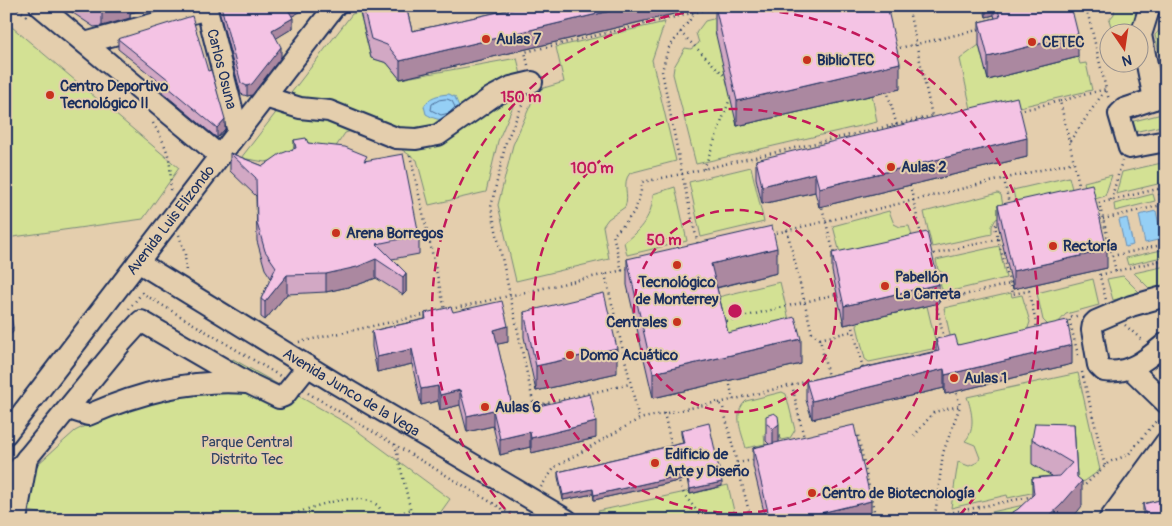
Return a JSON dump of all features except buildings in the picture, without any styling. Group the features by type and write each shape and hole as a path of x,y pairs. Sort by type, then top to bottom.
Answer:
{"street":[{"name":"Avenida Luis Elizondo","path":"7,433 335,6"},
{"path":"85,43 206,7"},
{"name":"Carlos Osuna","path":"206,7 238,132"},
{"path":"1160,8 1151,23 1149,34 1160,97 1119,112 1127,146 1134,149 1166,141"},
{"path":"34,12 85,43 220,156"},
{"path":"265,97 300,108 329,111 396,138 407,139 438,134 492,96 511,87 532,82"},
{"name":"Avenida Junco de la Vega","path":"136,265 304,362 567,520"},
{"path":"1166,296 1131,306 1093,324 1100,368 1110,372 1136,365 1166,343"},
{"path":"6,484 141,321 248,383 280,398 284,396 304,362"},
{"name":"Avenida Junco de la Vega","path":"304,362 549,520"},
{"path":"1136,365 1166,394"},
{"path":"1136,365 1166,403"},
{"path":"69,408 88,415 118,402 187,384 248,383"},
{"path":"21,416 48,434"},
{"path":"1131,520 1157,469 1165,431"},
{"path":"16,520 28,458"},
{"path":"1109,520 1157,469"}],"path":[{"path":"14,6 34,12"},
{"path":"694,6 695,13 668,49 662,71 682,174 700,252"},
{"path":"630,384 534,406 491,207 506,142 532,82 525,52 722,6"},
{"path":"908,6 934,123"},
{"path":"1060,11 1078,6"},
{"path":"1069,142 1106,90 1086,6"},
{"path":"671,12 673,18"},
{"path":"888,51 983,29"},
{"path":"680,32 728,78"},
{"path":"546,40 548,47"},
{"path":"885,82 899,134"},
{"path":"704,169 731,94"},
{"path":"1012,112 1060,102 1080,191"},
{"path":"622,271 613,235 630,220 636,210 641,197 642,182 932,116"},
{"path":"160,127 152,122 168,150 172,173 170,193 176,197"},
{"path":"407,139 445,310"},
{"path":"767,235 1074,162"},
{"path":"1004,178 1010,208"},
{"path":"910,185 921,237"},
{"path":"1116,271 1103,219 1097,204 1166,187"},
{"path":"1158,189 1166,222"},
{"path":"821,202 836,262"},
{"path":"1103,219 1166,204"},
{"path":"1005,219 998,220 996,226 1012,294 1029,290 1038,332"},
{"path":"787,230 812,333 820,339 828,377"},
{"path":"174,242 179,235 187,266 184,279"},
{"path":"928,255 998,239"},
{"path":"1112,256 1166,244"},
{"path":"1098,266 1100,275 1166,259"},
{"path":"304,362 293,344 630,269"},
{"path":"605,274 639,419"},
{"path":"945,342 937,302 1010,284"},
{"path":"716,324 843,292"},
{"path":"1069,318 1080,362"},
{"path":"852,323 863,369"},
{"path":"1062,326 1071,325"},
{"path":"820,339 853,331"},
{"path":"855,371 873,367"},
{"path":"727,371 734,400"},
{"path":"1082,372 1105,466"},
{"path":"819,379 837,375"},
{"path":"534,500 548,474 555,467 639,419 712,402 720,403 734,400 810,381"},
{"path":"792,385 806,447"},
{"path":"937,520 935,516 942,453 960,406 956,391"},
{"path":"720,403 723,407 751,520"},
{"path":"914,436 934,412 960,406"},
{"path":"664,413 672,449"},
{"path":"1075,488 1084,486 1109,462 1128,455 1156,420 1165,431"},
{"path":"849,437 858,435 876,520"},
{"path":"395,444 413,520"},
{"path":"737,464 754,459"},
{"path":"678,476 682,495 698,513 701,520"},
{"path":"914,520 1038,495"},
{"path":"280,520 347,499 366,500 378,506 385,519 410,510"}],"green space":[{"path":"1115,6 1141,6 1139,22 1110,22 1109,20 1114,14"},
{"path":"759,7 737,126 872,95 877,122 696,164 673,74 674,67 685,48 691,49 699,43 696,33 705,21"},
{"path":"360,12 371,58 387,63 400,79 517,58 523,83 498,141 486,192 429,205 417,160 367,126 345,133 335,148 265,162 241,158 352,14"},
{"name":"Centro Deportivo Tecnológico II","path":"6,22 179,168 143,219 6,238"},
{"path":"665,22 652,60 676,161 630,173 627,177 625,207 608,219 603,226 609,259 516,281 498,205 513,145 537,90 564,82 556,47"},
{"path":"1164,25 1166,27 1166,71 1163,71 1155,35"},
{"path":"979,45 988,80 1078,57 1080,64 1086,63 1092,90 973,118 960,59"},
{"path":"1166,113 1166,125 1129,133 1126,123"},
{"path":"1166,162 1166,182 1116,194 1122,172"},
{"path":"751,167 764,222 701,237 689,182"},
{"path":"1112,175 1105,196 1095,199 1087,195 1084,182"},
{"path":"1069,177 1076,205 1019,218 1013,190"},
{"path":"675,187 687,241 627,255 624,242 640,228 648,216 653,194"},
{"path":"998,193 1001,195 1005,216 996,219 992,226 992,234 932,247 924,212"},
{"path":"1153,194 1155,201 1115,211 1114,204"},
{"path":"889,211 894,224 900,227 909,226 914,243 841,257 833,226"},
{"path":"999,246 1006,278 943,293 940,282 946,275 938,270 936,260"},
{"path":"1166,249 1166,256 1128,265 1126,258"},
{"path":"1166,266 1166,288 1152,291 1134,273"},
{"path":"1123,276 1141,294 1113,300 1107,279"},
{"path":"1093,279 1099,305 1066,314 1057,324 1049,326 1043,320 1037,293"},
{"path":"780,282 794,341 728,357 714,298"},
{"path":"1011,293 1012,297 1022,295 1030,322 1027,331 960,345 952,344 944,308"},
{"path":"927,306 937,348 869,362 865,359 857,326 859,321"},
{"name":"Parque Central Distrito Tec","path":"233,359 348,424 450,499 435,520 76,520 23,510 38,464 75,431 112,412 178,394 217,387"},
{"path":"1078,373 1100,470 1085,481 1008,498 1007,495 951,508 958,462 969,466 978,462 980,458 975,445 965,441 972,426 967,397"},
{"path":"782,392 786,394 795,430 790,438 781,440 776,430 767,430 764,435 765,444 746,448 739,423 742,406 746,401"},
{"path":"728,485 736,520 593,519 599,517 598,511 690,491 691,494"},
{"path":"1033,503 1034,520 955,520"}],"water":[{"path":"449,94 455,97 460,109 456,113 440,120 426,114 424,106 429,100"},
{"path":"1156,211 1162,239 1145,243 1139,215"},
{"path":"1127,218 1133,245 1125,247 1119,220"}],"place":[{"name":"Aulas 7","path":"486,39"},
{"name":"CETEC","path":"1032,42"},
{"name":"BiblioTEC","path":"807,60"},
{"name":"Centro Deportivo Tecnológico II","path":"50,95"},
{"name":"Aulas 2","path":"891,167"},
{"name":"Arena Borregos","path":"336,233"},
{"name":"Rectoría","path":"1053,246"},
{"name":"Tecnológico de Monterrey","path":"677,265"},
{"name":"Pabellón La Carreta","path":"885,286"},
{"name":"Centrales","path":"677,322"},
{"name":"Domo Acuático","path":"570,355"},
{"name":"Aulas 1","path":"954,378"},
{"name":"Aulas 6","path":"485,407"},
{"name":"Edificio de Arte y Diseño","path":"655,463"},
{"name":"Centro de Biotecnología","path":"812,493"}]}
